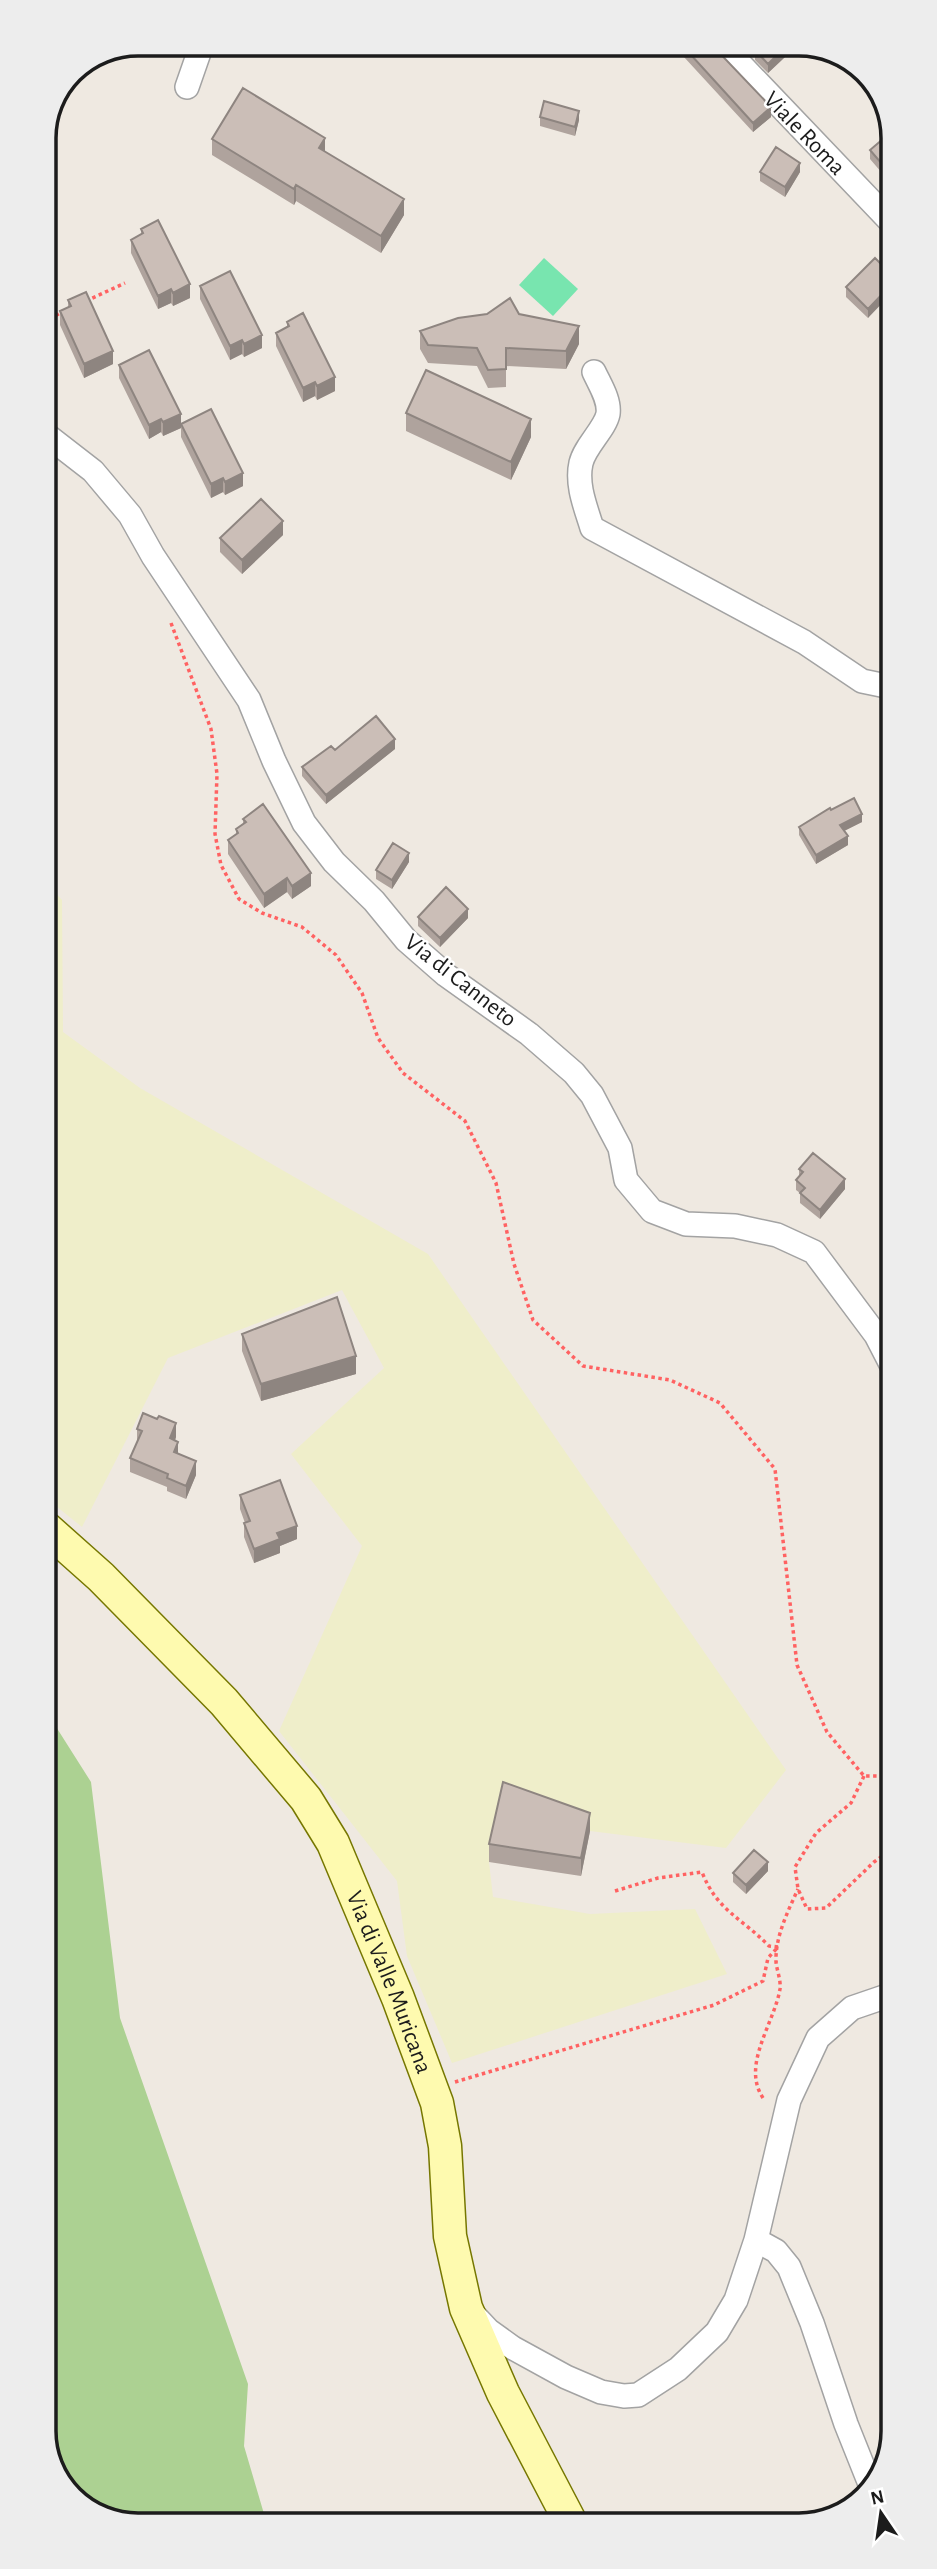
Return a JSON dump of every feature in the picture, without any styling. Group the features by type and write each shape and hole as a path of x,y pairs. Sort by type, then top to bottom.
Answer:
{"street":[{"path":"187,88 198,56"},
{"name":"Viale Roma","path":"733,56 881,212"},
{"path":"594,372 606,399 608,416 589,444 580,464 581,494 592,528 804,642 862,681 881,685"},
{"name":"Via di Canneto","path":"56,442 93,471 130,515 153,556 249,700 304,823 334,862 374,901 406,940 446,975 529,1034 574,1073 592,1096 620,1148 626,1180 652,1210 686,1224 735,1226 777,1235 814,1252 881,1345"},
{"name":"Via di Valle Muricana","path":"56,1537 101,1577 224,1702 293,1782 321,1820 362,1908 432,2089 443,2131 450,2236 466,2308 499,2385 566,2513"},
{"path":"466,2308 500,2339 566,2377 608,2393 638,2395 678,2369 717,2332 736,2300 756,2240 789,2099 818,2038 852,2008 881,1998"},
{"path":"756,2240 776,2250 793,2275 867,2476"}],"path":[{"path":"77,305 125,283"},
{"path":"56,316 65,310"},
{"path":"171,620 211,729 217,774 215,834 221,865 239,899 262,913 302,927 336,955 362,993 378,1038 403,1073 465,1121 496,1182 514,1264 533,1320 583,1366 670,1380 720,1403 775,1469 797,1665 827,1732 864,1776 881,1776"},
{"path":"864,1776 851,1803 816,1833 795,1867 797,1889 807,1909 826,1908 881,1857"},
{"path":"615,1891 657,1878 702,1872 709,1889 727,1913 753,1930 769,1946 778,1947"},
{"path":"764,2098 755,2086 755,2066 779,1992 776,1962 778,1947 797,1889"},
{"path":"432,2089 714,2005 763,1981 768,1958 778,1947"}],"green space":[{"path":"544,258 578,289 553,316 519,285"},
{"path":"56,894 62,900 63,1032 140,1088 428,1254 786,1770 726,1848 590,1831 489,1862 493,1897 590,1914 695,1909 727,1974 452,2063 407,1956 397,1881 279,1731 362,1546 291,1454 384,1368 342,1290 168,1358 82,1527 56,1506"},
{"path":"56,1727 91,1782 120,2018 248,2384 244,2446 264,2513 133,2513 112,2509 88,2496 76,2485 59,2452 56,2430"}],"building":[{"path":"692,56 722,56 771,107 753,123"},
{"path":"761,56 776,56 768,64"},
{"path":"243,88 325,138 319,148 404,199 381,236 296,185 294,189 212,139"},
{"path":"544,101 579,111 575,127 540,117"},
{"path":"881,141 881,163 870,150"},
{"path":"776,147 800,163 785,187 760,172"},
{"path":"158,220 190,284 173,293 171,289 158,296 131,240 143,233 141,229"},
{"path":"875,258 881,264 881,295 868,309 846,287"},
{"path":"230,271 262,335 244,344 242,340 230,346 200,286"},
{"path":"86,292 113,351 84,364 60,311 71,306 68,300"},
{"path":"510,298 519,314 579,326 566,351 506,348 506,369 488,370 477,348 428,345 420,331 458,318 487,314"},
{"path":"303,313 335,377 317,386 315,382 303,388 276,333 289,326 287,322"},
{"path":"149,350 181,414 149,425 119,365"},
{"path":"426,370 531,419 511,462 406,413"},
{"path":"211,409 243,473 225,482 223,478 211,484 181,424"},
{"path":"261,499 283,521 242,560 220,538"},
{"path":"376,716 395,739 326,795 302,767 331,746 335,750"},
{"path":"854,798 862,814 840,825 848,836 816,855 799,827 830,808 831,810"},
{"path":"263,804 311,873 292,886 287,878 264,894 228,840 238,833 236,829 246,822 243,819"},
{"path":"393,843 409,853 392,880 376,870"},
{"path":"446,887 468,909 440,938 418,917"},
{"path":"813,1153 845,1179 820,1210 800,1193 805,1188 796,1180 803,1172 799,1169"},
{"path":"337,1297 356,1356 261,1384 242,1334"},
{"path":"143,1413 176,1423 170,1438 178,1442 174,1452 196,1461 186,1486 167,1478 168,1474 130,1458 142,1431 137,1429"},
{"path":"280,1480 297,1526 277,1533 280,1539 254,1549 244,1523 250,1521 240,1495"},
{"path":"503,1782 590,1813 581,1858 489,1844"},
{"path":"754,1850 768,1862 746,1885 733,1873"}]}
